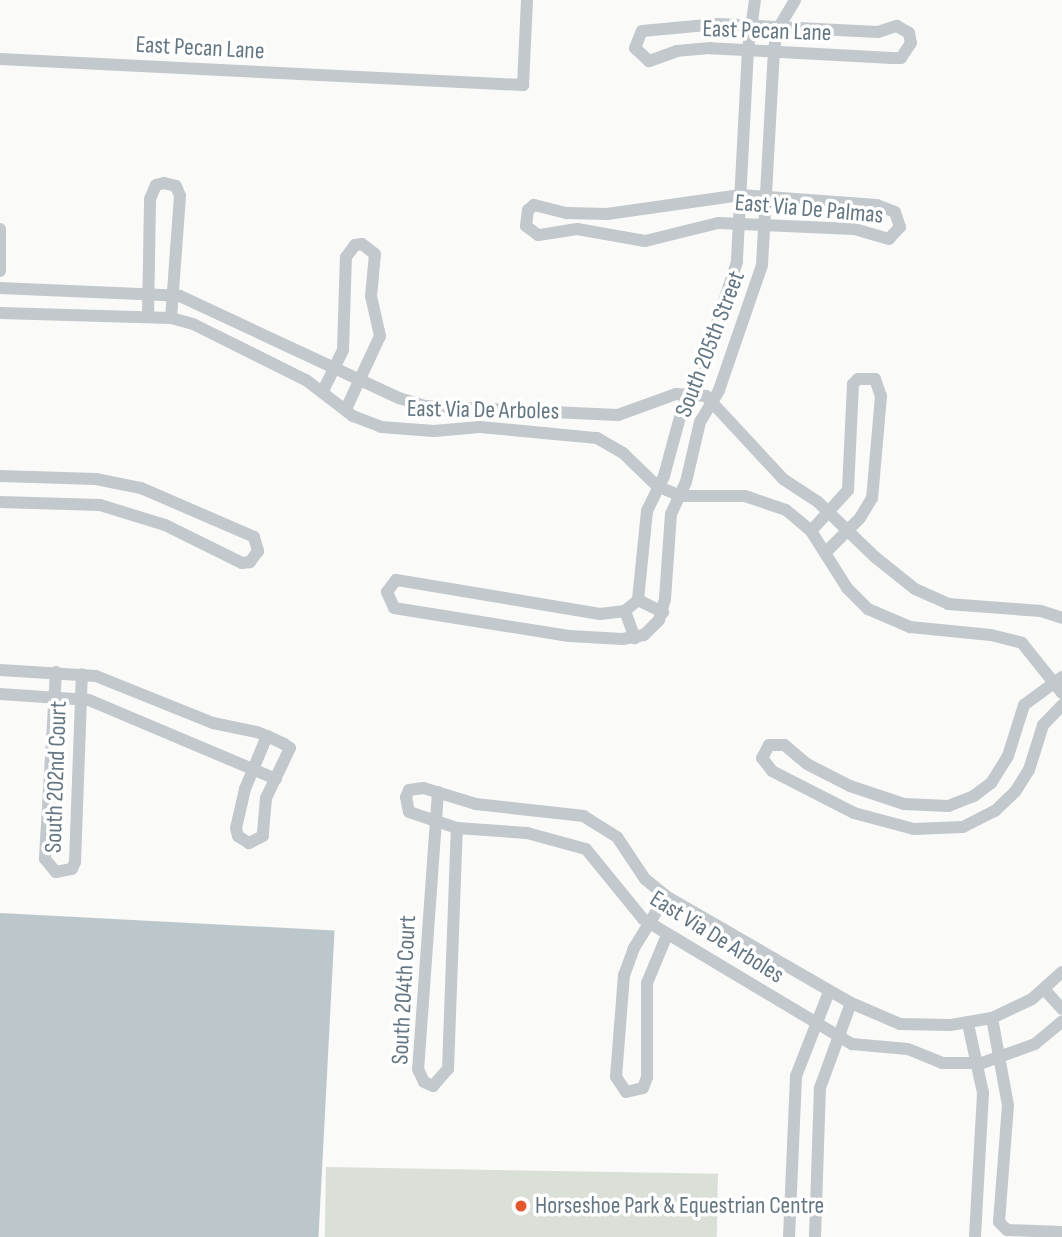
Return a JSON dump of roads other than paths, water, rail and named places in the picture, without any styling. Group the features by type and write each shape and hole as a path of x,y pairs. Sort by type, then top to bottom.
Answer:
{"street":[{"name":"East Pecan Lane","path":"0,59 523,85 527,0"},
{"name":"South 205th Street","path":"638,600 645,519 734,274 740,224 749,25 755,0"},
{"name":"South 205th Street","path":"663,612 669,525 680,496 700,422 712,399 759,276 765,225 774,48 779,27 795,0"},
{"name":"East Pecan Lane","path":"749,25 779,27 878,32 897,26 909,33 911,43 901,58 774,48 695,48 649,61 637,54 635,42 642,31 651,30 749,25"},
{"path":"148,317 150,199 156,185 164,183 176,186 180,196 171,318"},
{"name":"East Via De Palmas","path":"741,195 766,198 877,205 895,212 900,227 889,239 854,229 718,223 645,241 577,229 538,235 526,226 528,210 542,204 567,213 623,213 741,195"},
{"path":"0,229 0,271"},
{"path":"323,391 335,369 344,340 346,257 355,244 362,244 375,254 371,296 380,336 362,380 345,409"},
{"name":"East Via De Arboles","path":"0,288 172,294 209,306 335,369 425,406 600,415 634,411 689,392"},
{"name":"East Via De Arboles","path":"0,312 171,318 212,332 323,391 367,423 396,429 480,427 586,435 623,453 657,486 680,496 758,498 786,510 811,531 847,588 880,617 910,627 1022,643 1060,686"},
{"path":"811,531 831,513 850,482 853,384 858,379 874,379 881,396 874,490 849,531 825,553"},
{"path":"689,392 712,399 783,479 831,513 891,571 933,599 962,607 1041,611 1062,618"},
{"path":"0,476 96,479 141,488 254,537 258,551 250,562 242,563 165,525 100,505 0,502"},
{"path":"396,580 587,612 625,611 638,600 663,612 652,629 635,638 569,636 394,608 387,592 396,580"},
{"path":"487,622 492,597"},
{"path":"513,626 517,602"},
{"path":"625,611 635,638"},
{"path":"0,670 82,674 131,686 214,723 267,736 290,748 263,809 263,836 249,843 237,836 236,828 253,769 267,736"},
{"name":"South 202nd Court","path":"56,672 45,859 56,872 72,869 75,862 82,674"},
{"path":"1060,686 1024,705 999,774 974,796 955,803 933,807 904,804 850,786 807,764 784,745 776,743 765,750 765,767 823,800 882,822 934,831 963,827 995,811 1014,792 1029,770 1043,725 1062,705"},
{"path":"0,694 80,698 276,779"},
{"name":"East Via De Arboles","path":"1062,973 1018,1008 992,1018 968,1024 900,1024 829,992 666,896 645,879 617,837 584,816 477,804 415,788 406,797 409,811 457,828 527,832 586,849 610,873 630,908 648,922 852,1045 908,1049 942,1063 976,1063 1002,1058 1035,1044 1062,1021"},
{"name":"South 204th Court","path":"438,792 418,1069 424,1082 433,1086 449,1069 457,828"},
{"path":"955,803 963,827"},
{"path":"933,807 934,831"},
{"path":"666,896 648,922 624,975 616,1077 626,1092 643,1088 647,1077 647,984 667,934"},
{"path":"1044,989 1062,1009"},
{"path":"789,1237 796,1076 829,992"},
{"path":"815,1237 820,1088 851,1003"},
{"path":"992,1018 1002,1058 1009,1105 999,1223 1007,1230 1062,1232"},
{"path":"968,1024 983,1093 975,1237"}],"place":[{"name":"Horseshoe Park & Equestrian Centre","path":"521,1206"}]}
